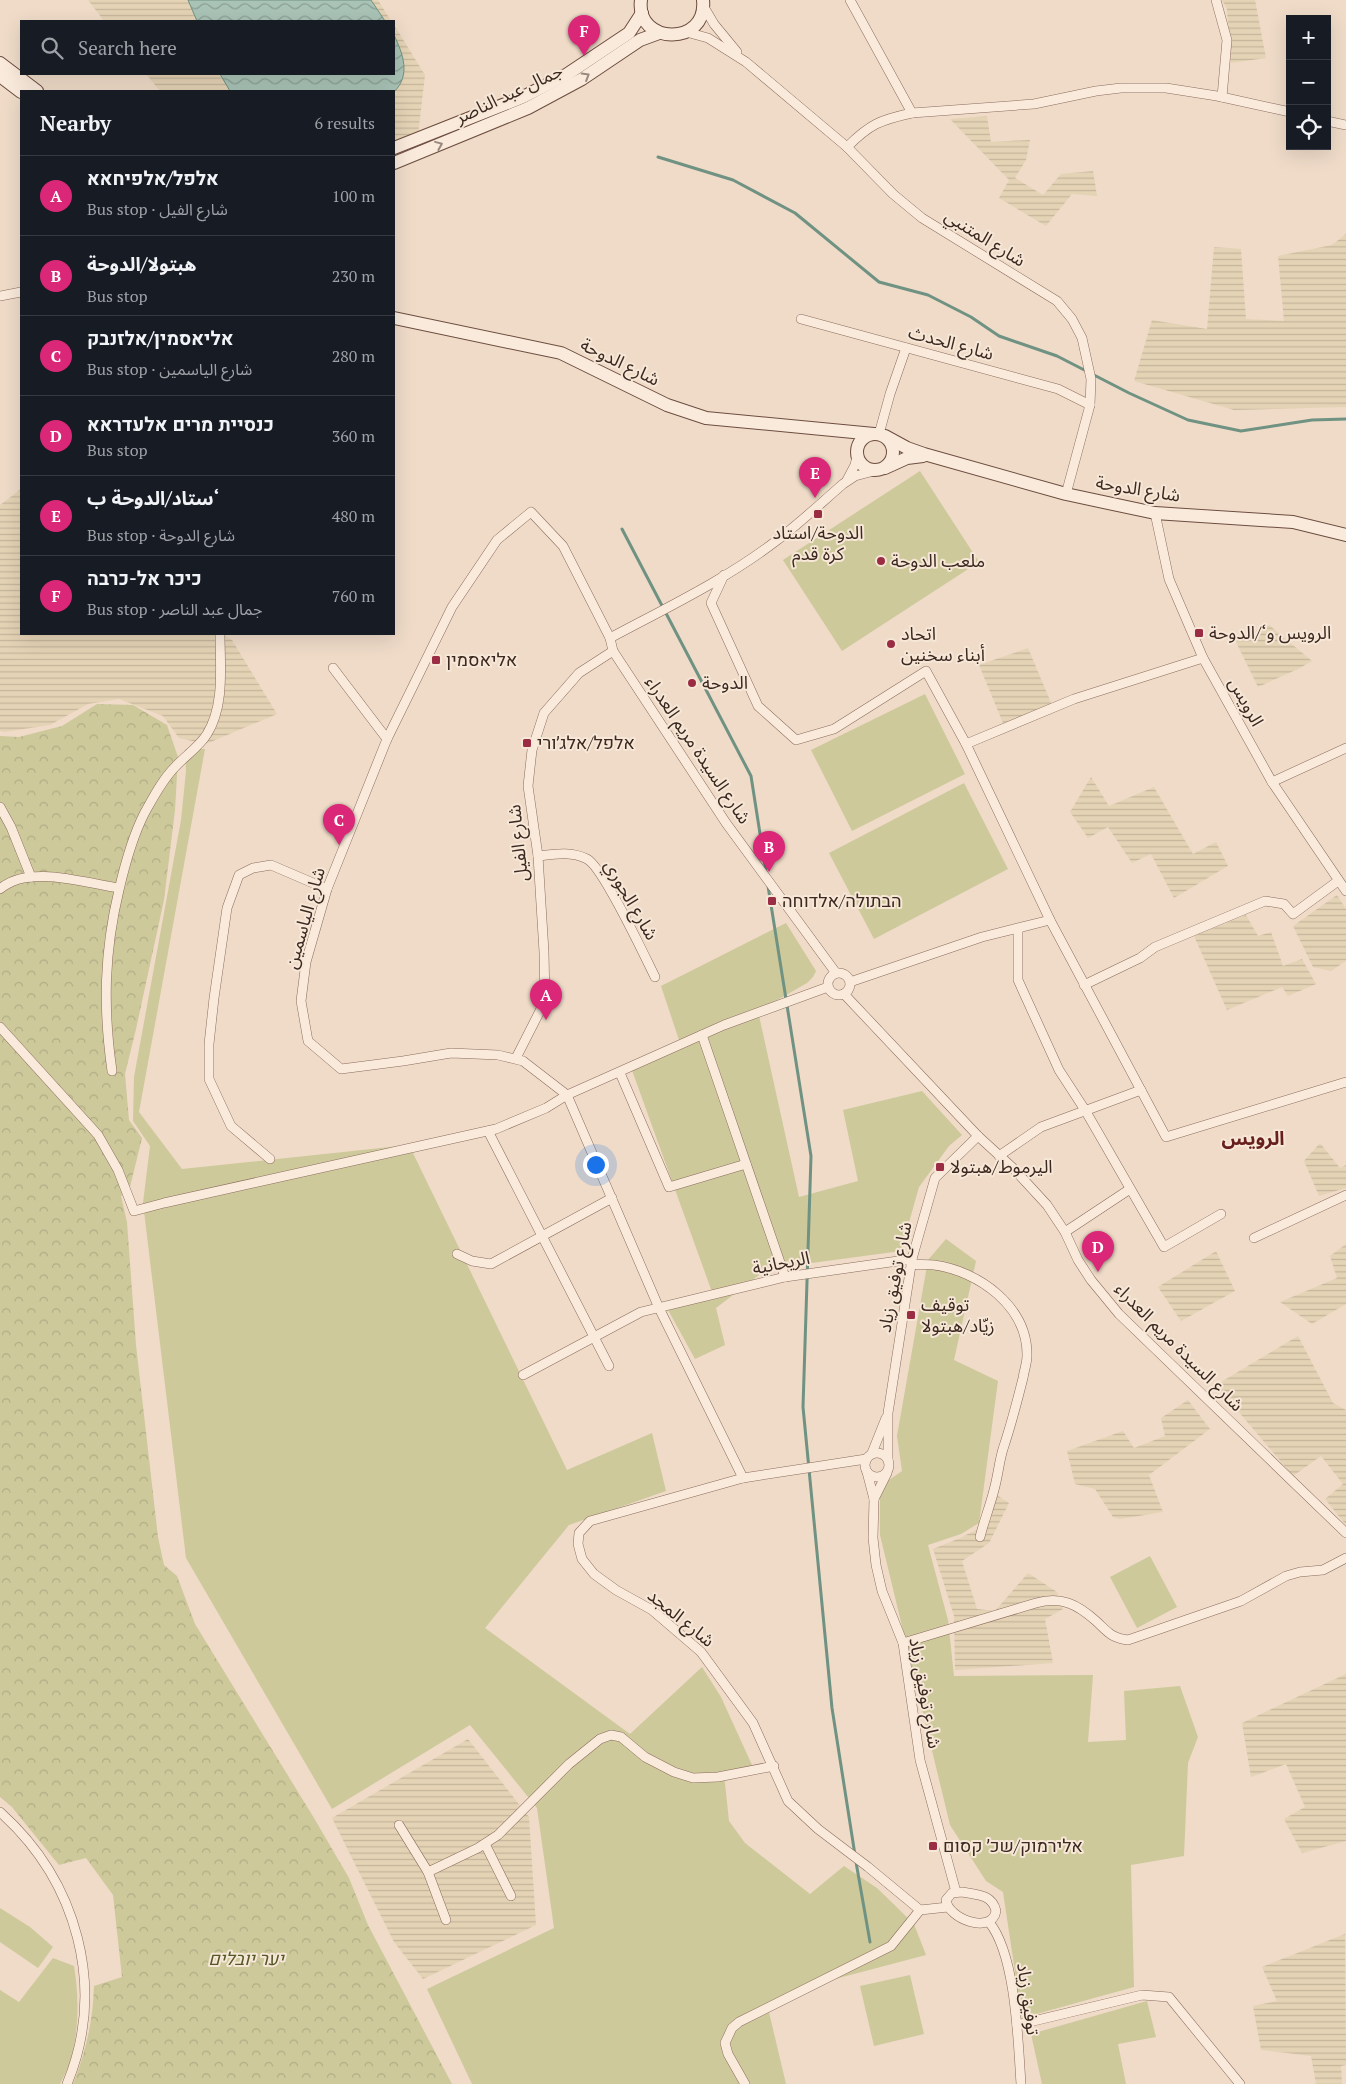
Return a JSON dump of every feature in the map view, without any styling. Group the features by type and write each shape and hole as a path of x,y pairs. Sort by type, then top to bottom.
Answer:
{"street":[{"path":"850,0 912,113"},
{"path":"1216,0 1227,40 1222,97"},
{"path":"640,5 648,24 660,32 676,36 695,26 701,17 703,2"},
{"path":"703,2 724,38 746,62"},
{"name":"جمال عبد الناصر","path":"395,148 523,97 566,75 629,33 640,5"},
{"name":"جمال عبد الناصر","path":"395,163 528,108 582,79 640,40 660,32"},
{"path":"686,32 708,38 746,62"},
{"name":"شارع المتنبي","path":"746,62 847,147 893,194 922,218 1057,301 1072,319 1082,338 1091,379 1090,405 1066,494"},
{"path":"0,63 36,90"},
{"path":"0,76 20,91"},
{"path":"847,147 861,133 880,121 912,113 1034,104 1096,91 1121,88 1166,88 1222,97 1286,111"},
{"path":"1331,122 1346,125"},
{"path":"0,296 20,292"},
{"name":"شارع الدوحة","path":"395,318 561,352 667,405 706,418 879,435 928,455 1066,494 1155,513 1293,522 1346,535"},
{"name":"شارع الحدث","path":"801,319 1058,389 1090,405"},
{"path":"879,435 890,394 906,348"},
{"name":"شارع الدوحة","path":"830,429 851,441 857,451"},
{"path":"843,484 852,471 857,451 864,438 879,435"},
{"path":"610,638 724,575 776,541 855,476 882,469 889,464 894,452 892,446 879,435"},
{"path":"857,451 863,466 873,471 882,469"},
{"name":"شارع الدوحة","path":"882,469 907,458 928,455"},
{"name":"شارع الياسمين","path":"568,1095 537,1071 516,1058 498,1055 451,1052 403,1061 341,1069 308,1040 301,1001 306,962 327,889 387,739 452,607 497,540 531,512 563,546 610,638"},
{"name":"الرويس","path":"1155,513 1169,578 1203,658 1272,782 1338,881 1346,890"},
{"path":"724,575 711,603 729,648 758,706 796,740 834,729 926,671 966,744 1050,920 1166,1137 1346,1082"},
{"path":"112,1071 106,1016 106,970 110,926 119,888 125,864 143,816 174,768 206,736 217,712 220,635"},
{"name":"شارع السيدة مريم العدراء","path":"610,638 613,651 726,822 836,973"},
{"name":"شارع الفيل","path":"516,1058 545,1001 538,856 528,786 532,750 544,713 579,672 613,651"},
{"path":"966,744 1074,699 1203,658"},
{"path":"333,668 387,739"},
{"path":"1272,782 1346,748"},
{"path":"0,807 11,827 31,877"},
{"name":"شارع الجوري","path":"538,856 571,853 590,860 617,902 655,977"},
{"path":"270,1159 231,1126 209,1079 209,1044 227,908 239,875 253,868 271,865 327,889"},
{"path":"0,889 16,880 46,876 119,888"},
{"path":"1084,985 1140,958 1155,947 1265,901 1284,904 1293,914 1338,881"},
{"path":"850,982 982,937 1050,920"},
{"path":"1018,929 1018,980 1059,1070 1085,1110 1164,1247 1221,1214"},
{"path":"836,973 844,974 850,982 850,989 844,994 834,994 828,987 830,978 836,973"},
{"path":"0,1027 98,1135 118,1170 134,1212 180,1199 488,1131 546,1108 568,1095 702,1035 828,987"},
{"name":"شارع السيدة مريم العدراء","path":"844,994 1046,1205 1065,1232 1087,1274 1119,1314 1346,1533"},
{"path":"702,1035 785,1277"},
{"path":"620,1073 669,1186 746,1164"},
{"path":"999,1156 1041,1126 1141,1090"},
{"path":"568,1095 659,1308 743,1478"},
{"path":"488,1131 609,1366"},
{"name":"شارع توفيق زياد","path":"888,1413 911,1262 935,1178 978,1136"},
{"path":"1065,1232 1130,1189"},
{"path":"1254,1238 1346,1195"},
{"path":"457,1254 472,1261 491,1264 612,1198"},
{"name":"الريحانية","path":"524,1375 641,1312 785,1277 911,1262 935,1265 956,1271 978,1280 994,1291 1008,1305 1022,1327 1028,1358 1015,1415 1003,1450 994,1490 980,1537"},
{"path":"874,1499 865,1467 888,1413"},
{"path":"874,1499 890,1464 888,1459 888,1413"},
{"path":"869,1456 883,1454 888,1459"},
{"name":"شارع المجد","path":"869,1456 743,1478 590,1521 578,1533 578,1544 582,1559 594,1574 616,1590 652,1610 701,1652 753,1723 774,1766 788,1802 818,1829 920,1910"},
{"path":"867,1472 876,1477 887,1472"},
{"name":"شارع توفيق زياد","path":"874,1499 873,1538 876,1565 882,1591 903,1643 920,1760 956,1892"},
{"path":"903,1643 1036,1603 1057,1599 1070,1603 1117,1639 1128,1640 1241,1601 1286,1576 1300,1572 1323,1570 1334,1566 1346,1558"},
{"path":"428,1872 485,1844 513,1821 569,1764 600,1739 611,1735 622,1737 645,1757 674,1772 693,1778 718,1778 774,1766"},
{"path":"0,1812 13,1824 46,1864 58,1885 75,1924 82,1968 83,2008 79,2047 67,2084"},
{"path":"400,1826 428,1872 446,1920"},
{"path":"485,1844 511,1896"},
{"path":"956,1892 985,1896 991,1900 996,1916 989,1922 979,1923 955,1914 948,1907 946,1900 956,1892"},
{"path":"745,2084 728,2054 725,2043 732,2028 739,2022 891,1946 920,1910 948,1907"},
{"name":"توفيق زياد","path":"989,1922 1000,1938 1007,1959 1017,2025 1021,2084"},
{"path":"1017,2025 1142,1994 1169,1997 1240,2084"}],"shaded area":[{"path":"88,0 378,0 390,20 103,20"},
{"path":"1222,0 1255,0 1266,58 1231,63 1227,9"},
{"path":"395,27 425,75 417,144 395,150 395,90 159,90 147,75 395,75"},
{"path":"987,116 991,142 1030,140 1026,160 1015,178 1043,195 1061,174 1093,171 1097,196 1072,194 1046,226 999,198 1009,180 950,119"},
{"path":"1346,234 1346,407 1234,410 1134,381 1152,320 1207,329 1214,247 1241,249 1246,319 1284,321 1278,256 1332,245"},
{"path":"20,490 20,635 224,635 232,640 277,714 206,744 179,738 163,716 119,699 88,704 50,725 0,731 0,505"},
{"path":"1269,625 1312,661 1258,687 1235,640"},
{"path":"1028,648 1052,705 1003,723 979,665"},
{"path":"1091,777 1109,806 1154,787 1193,854 1216,842 1228,866 1174,898 1151,854 1132,863 1108,827 1088,838 1070,812"},
{"path":"1337,895 1346,909 1346,961 1331,971 1313,967 1293,926"},
{"path":"1246,915 1258,936 1271,932 1283,966 1302,959 1316,984 1288,996 1282,987 1227,1010 1194,936"},
{"path":"1320,1143 1340,1168 1346,1165 1346,1188 1319,1196 1304,1161"},
{"path":"1346,1244 1346,1304 1312,1324 1280,1302 1337,1278 1330,1256"},
{"path":"1216,1251 1235,1291 1181,1321 1158,1287"},
{"path":"1298,1336 1333,1403 1346,1410 1346,1525 1325,1499 1343,1484 1321,1456 1293,1476 1216,1385"},
{"path":"1188,1400 1210,1429 1149,1475 1163,1512 1120,1519 1113,1517 1095,1489 1075,1484 1067,1451 1123,1431 1134,1448 1165,1436 1161,1418"},
{"path":"989,1490 1009,1503 989,1543 962,1561 977,1609 995,1611 1028,1573 1057,1592 1063,1609 1045,1619 1053,1663 955,1670 954,1616 933,1549 984,1526"},
{"path":"1346,1674 1346,1841 1302,1853 1284,1819 1305,1807 1286,1764 1251,1777 1242,1723"},
{"path":"468,1739 529,1817 536,1925 423,1979 394,1942 332,1818"},
{"path":"1345,1934 1346,2065 1341,2066 1342,2084 1316,2084 1311,2056 1261,2050 1253,2006 1277,2001 1262,1967"}],"green space":[{"name":"ملعب الدوحة","path":"920,471 979,562 842,651 783,560"},
{"path":"925,694 965,774 852,831 811,750"},
{"name":"יער יובלים","path":"97,704 133,705 167,725 178,757 175,810 164,900 125,1074 129,1120 142,1138 129,1191 121,1196 127,1222 136,1345 158,1537 164,1565 177,1576 195,1624 349,1878 368,1925 452,2084 73,2084 88,2036 94,1986 122,1977 113,1895 86,1858 59,1865 11,1806 0,1797 0,736 19,737 62,726"},
{"path":"185,749 205,749 139,1112 182,1169 409,1145 567,1470 652,1433 666,1491 569,1525 485,1628 630,1734 702,1667 721,1697 752,1765 724,1774 729,1821 745,1843 810,1894 844,1866 877,1888 914,1924 926,1955 835,1979 768,2008 786,2084 472,2084 427,1989 554,1928 537,1808 470,1725 332,1809 186,1558 143,1203 150,1146 133,1121 134,1077 181,820 186,771"},
{"path":"964,783 1008,869 874,939 829,853"},
{"path":"786,923 816,971 807,983 758,1011 799,1197 858,1181 843,1110 922,1091 962,1135 949,1146 919,1187 901,1251 767,1269 716,1308 725,1345 695,1359 667,1308 712,1292 629,1062 680,1043 661,986"},
{"path":"946,1239 976,1261 954,1360 998,1381 979,1523 961,1534 928,1545 948,1620 954,1676 1093,1675 1088,1742 1126,1740 1124,1691 1180,1686 1198,1737 1188,1763 1184,1856 1131,1865 1134,1987 1022,2018 1003,1892 986,1881 950,1825 880,1535 880,1498 889,1480 902,1471 897,1436 928,1260"},
{"path":"1150,1556 1177,1607 1137,1628 1110,1577"},
{"path":"0,1908 30,1927 53,1947 38,1968 0,1942"},
{"path":"53,1958 74,1966 76,1977 77,2025 74,2048 68,2068 60,2084 0,2084 0,1990 19,2002"},
{"path":"910,1975 924,2034 874,2046 860,1986"},
{"path":"1147,2001 1156,2037 1118,2044 1126,2084 1042,2084 1031,2034"}],"water":[{"path":"188,0 371,0 384,20 197,20"},
{"path":"395,38 404,64 402,79 395,91 229,90 221,75 395,75"}],"waterway":[{"path":"658,157 733,180 795,213 879,282 928,295 971,317 999,336 1057,356 1129,393 1188,420 1241,431 1312,420 1346,419"},
{"path":"622,529 751,776 766,872"},
{"path":"768,886 811,1156 803,1407 832,1708 855,1855"},
{"path":"856,1862 870,1942"}],"place":[{"name":"כיכר אל-כרבה","path":"584,56"},
{"name":"ستاد/الدوحة ب‘","path":"815,498"},
{"name":"الدوحة/استاد كرة قدم","path":"818,514"},
{"name":"ملعب الدوحة","path":"881,561"},
{"name":"الرويس و‘/الدوحة","path":"1199,633"},
{"name":"اتحاد أبناء سخنين","path":"891,644"},
{"name":"אליאסמין","path":"436,660"},
{"name":"الدوحة","path":"692,683"},
{"name":"אלפל/אלג׳ורי","path":"527,743"},
{"name":"אליאסמין/אלזנבק","path":"339,845"},
{"name":"هبتولا/الدوحة","path":"769,872"},
{"name":"הבתולה/אלדוחה","path":"772,901"},
{"name":"אלפל/אלפיחאא","path":"546,1020"},
{"name":"اليرموط/هبتولا","path":"940,1167"},
{"name":"כנסיית מרים אלעדראא","path":"1098,1272"},
{"name":"توقيف زيّاد/هبتولا","path":"911,1315"},
{"name":"אלירמוק/שכ׳ קסום","path":"933,1846"}],"district":[{"name":"الرويس","path":"1253,1138"}]}
